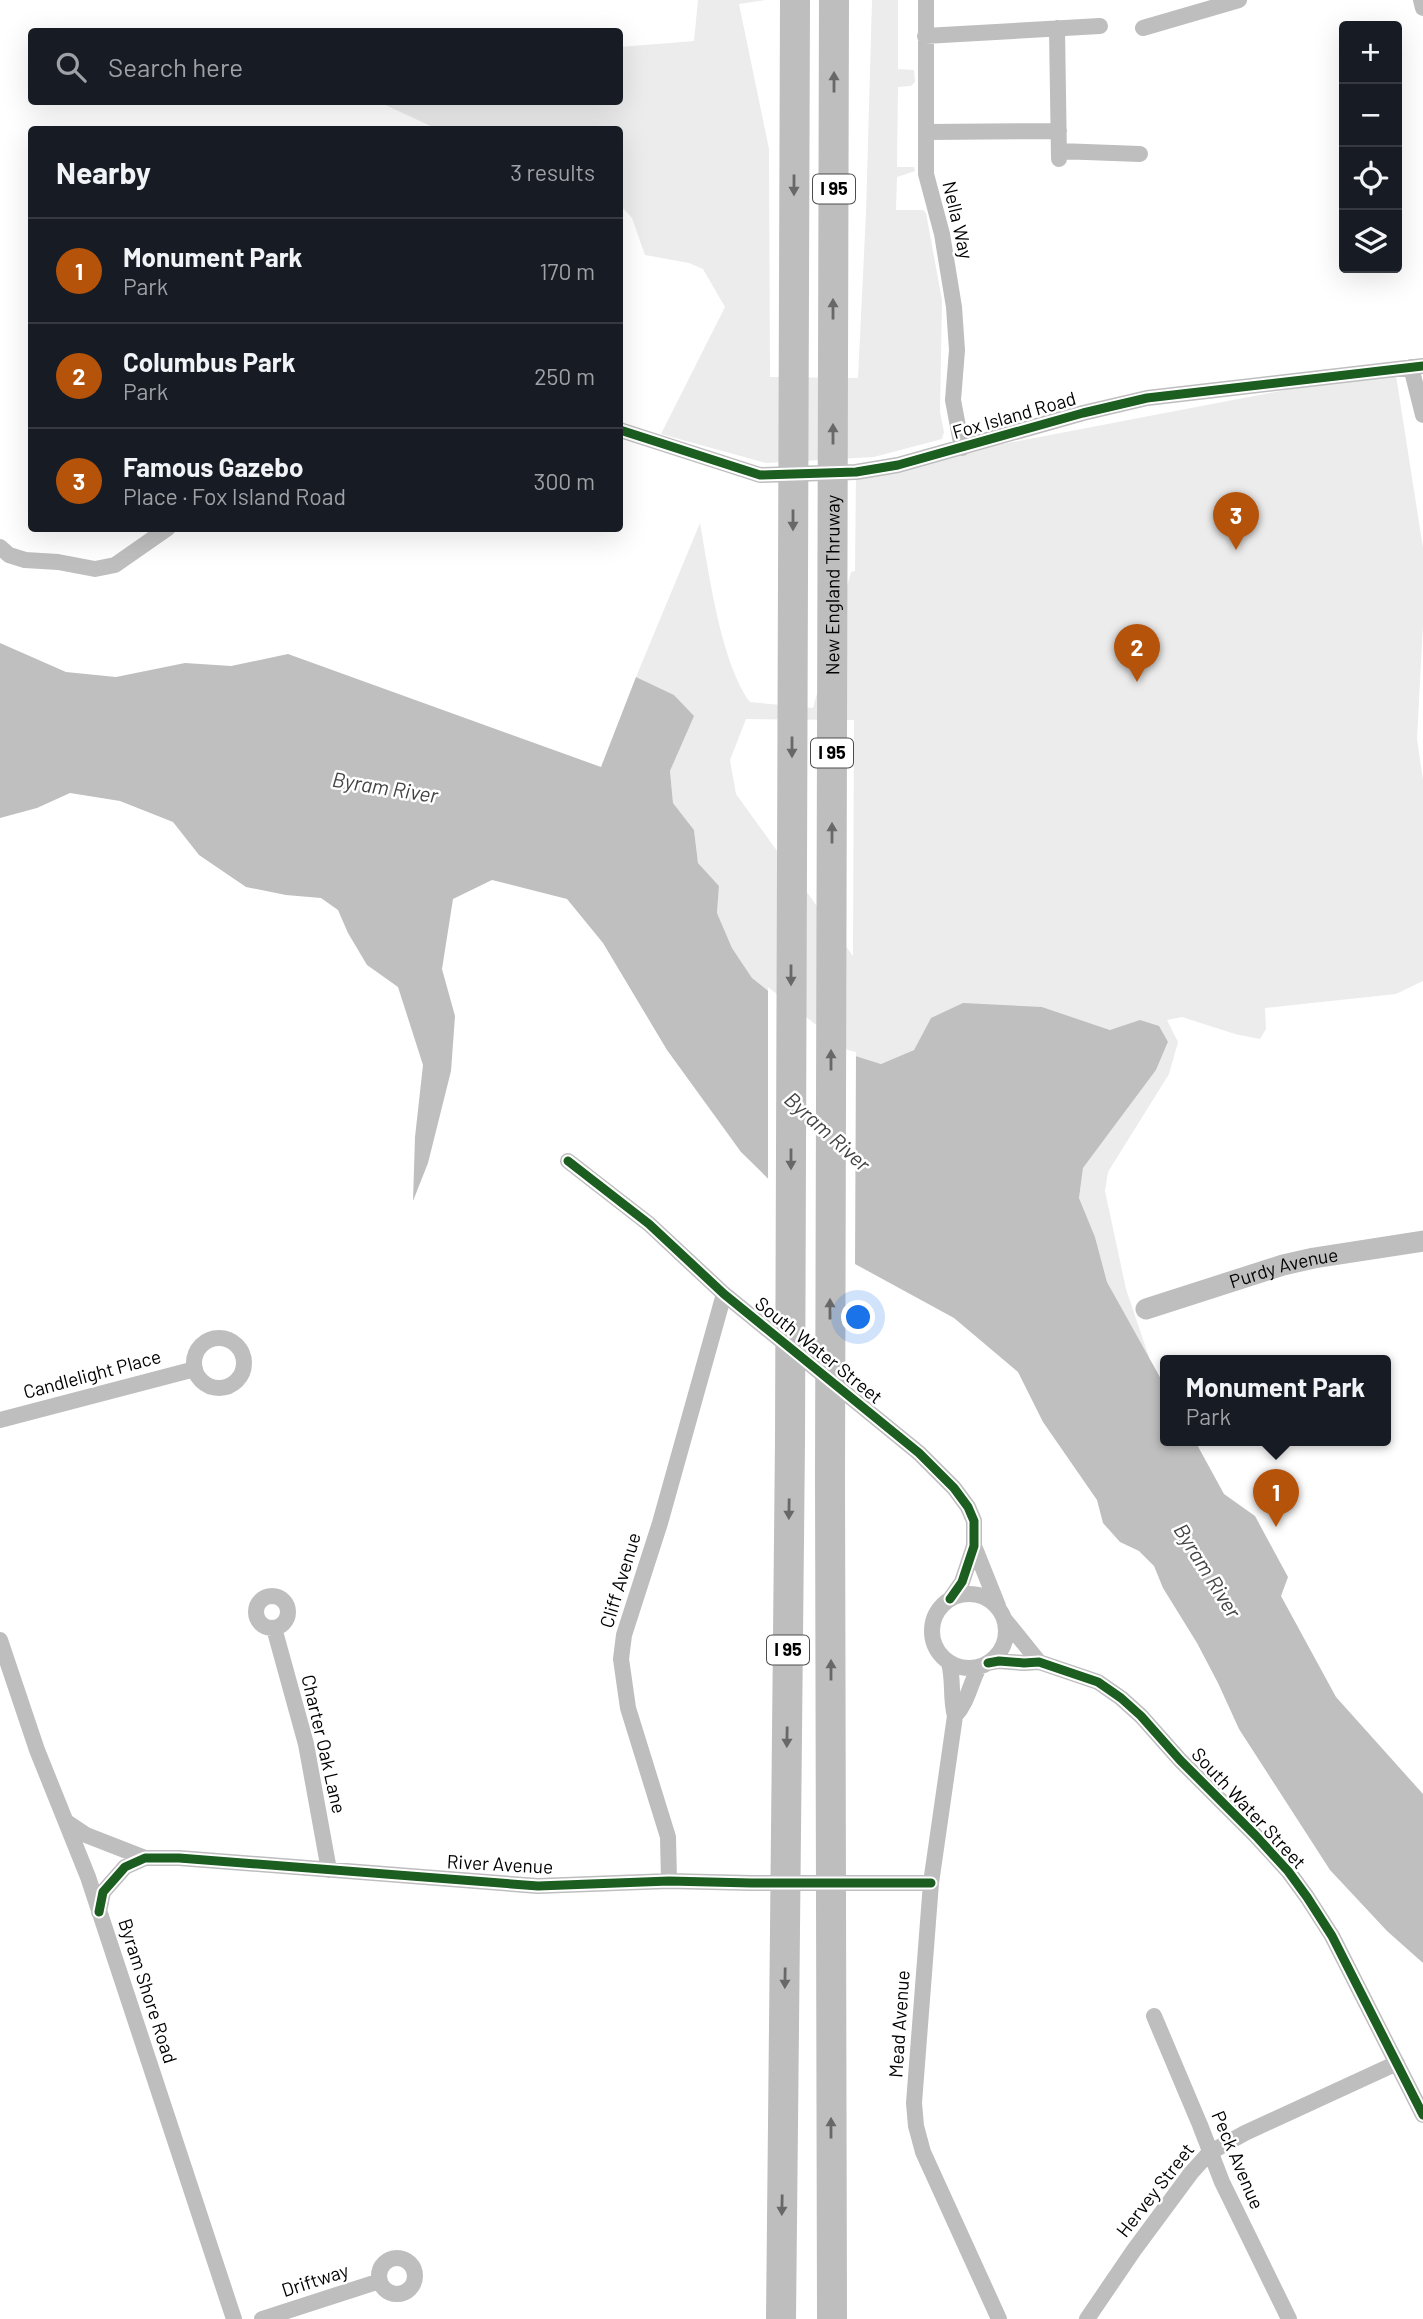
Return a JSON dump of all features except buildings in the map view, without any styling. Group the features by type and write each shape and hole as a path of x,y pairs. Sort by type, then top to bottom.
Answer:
{"highway":[{"name":"New England Thruway","path":"781,2319 790,1441 795,0"},
{"name":"New England Thruway","path":"832,2319 830,1475 835,0"}],"street":[{"name":"Nella Way","path":"926,0 926,174 942,234 954,307 957,350 953,400 962,448"},
{"path":"1143,28 1239,0"},
{"path":"1420,0 1423,8"},
{"path":"925,36 1100,26"},
{"path":"1056,28 1059,155 1140,154"},
{"path":"926,132 1059,131"},
{"path":"1417,367 1423,415"},
{"name":"Fox Island Road","path":"623,431 760,475 856,472 898,465 1083,412 1147,398 1417,367"},
{"path":"0,547 9,555 25,560 58,562 95,569 115,565 162,532"},
{"name":"South Water Street","path":"568,1161 649,1224 723,1294 938,1470 968,1507 974,1521 974,1546 962,1582 950,1599"},
{"name":"Purdy Avenue","path":"1146,1309 1283,1265 1423,1241"},
{"name":"Cliff Avenue","path":"669,1881 668,1837 628,1708 621,1659 624,1635 663,1516 723,1294"},
{"name":"Candlelight Place","path":"0,1420 195,1369"},
{"name":"South Water Street","path":"974,1546 1002,1614 1039,1662"},
{"path":"962,1594 976,1594 989,1599 1002,1614 1007,1633 1004,1645 998,1655 984,1665 969,1669 949,1663 935,1647 932,1626 935,1615 950,1599 962,1594"},
{"name":"Charter Oak Lane","path":"274,1628 306,1744 329,1870"},
{"name":"Byram Shore Road","path":"0,1640 37,1750 68,1823 99,1912 234,2319"},
{"name":"South Water Street","path":"984,1665 999,1661 1039,1662 1098,1682 1141,1716 1287,1871 1332,1936 1423,2115"},
{"name":"Mead Avenue","path":"949,1663 953,1688 951,1702 955,1716 931,1883 914,2103 916,2126 931,2172 999,2319"},
{"name":"Mead Avenue","path":"955,1716 964,1707 971,1682 984,1665"},
{"name":"River Avenue","path":"68,1823 86,1835 145,1858 179,1858 538,1886 669,1881 931,1883"},
{"path":"99,1912 103,1892 112,1880 125,1867 145,1858"},
{"name":"Peck Avenue","path":"1154,2016 1209,2153 1289,2319"},
{"name":"Hervey Street","path":"1087,2319 1142,2239 1209,2153 1245,2133 1396,2063"},
{"name":"Driftway","path":"262,2319 380,2281"}],"shaded area":[{"path":"698,0 765,0 739,4 769,149 770,377 858,378 872,0 898,0 898,69 914,70 915,82 911,86 898,87 897,167 914,167 915,171 897,177 896,210 923,210 926,213 942,300 942,439 874,457 766,463 661,434 725,307 703,269 689,263 645,255 632,218 623,208 623,126 431,126 385,105 623,105 623,47 694,41"},
{"path":"1395,369 1423,548 1423,624 1417,739 1423,780 1423,981 1396,994 1265,1008 1266,1029 1260,1039 1182,1017 1167,1020 1178,1042 1169,1074 1108,1172 1105,1191 1126,1289 1150,1360 1107,1282 1095,1237 1079,1198 1083,1168 1156,1070 1168,1043 1148,1023 1110,1030 1042,1007 931,1018 914,1050 881,1064 846,1053 752,978 732,948 717,913 719,886 698,863 694,830 673,803 670,771 693,716 674,695 636,677 700,523 724,641 731,665 750,702 813,708 851,572 855,571 856,472","holes":["746,719 854,720 853,956 736,794 730,760"]}],"water":[{"name":"Byram River","path":"0,643 66,672 116,677 185,663 231,666 288,654 601,767 636,677 674,695 694,716 670,771 673,803 694,830 698,863 719,886 717,913 732,948 752,978 846,1053 881,1064 914,1050 931,1018 963,1003 1042,1007 1110,1030 1140,1020 1159,1026 1168,1042 1156,1070 1083,1168 1079,1198 1095,1237 1107,1282 1160,1377 1160,1446 1198,1446 1224,1494 1255,1516 1288,1577 1281,1596 1336,1697 1423,1794 1423,1963 1387,1931 1330,1870 1239,1729 1218,1683 1163,1588 1154,1566 1139,1551 1120,1542 1103,1523 1097,1500 1043,1422 1018,1372 954,1318 855,1264 741,1152 667,1050 603,943 567,899 492,880 453,899 442,969 455,1016 451,1071 428,1163 413,1201 415,1137 423,1065 398,987 367,965 338,910 321,898 286,895 246,887 199,855 173,822 120,801 70,793 37,808 0,818"}],"pier":[{"path":"768,987 848,1050 856,1052 855,1268 768,1183"}],"cycle path":[{"path":"623,431 760,475 856,472 898,465 1083,413 1147,398 1423,366"},
{"path":"568,1161 649,1224 724,1294 919,1453 954,1488 968,1507 974,1521 974,1546 962,1582 950,1599"},
{"path":"988,1663 1039,1662 1098,1682 1141,1716 1180,1760 1256,1836 1288,1871 1307,1897 1332,1936 1423,2115"},
{"path":"99,1912 103,1892 125,1867 145,1858 179,1858 538,1886 669,1881 931,1883"}],"place":[{"name":"Famous Gazebo","path":"1236,550"},
{"name":"Columbus Park","path":"1137,682"},
{"name":"Monument Park","path":"1276,1527"}]}
